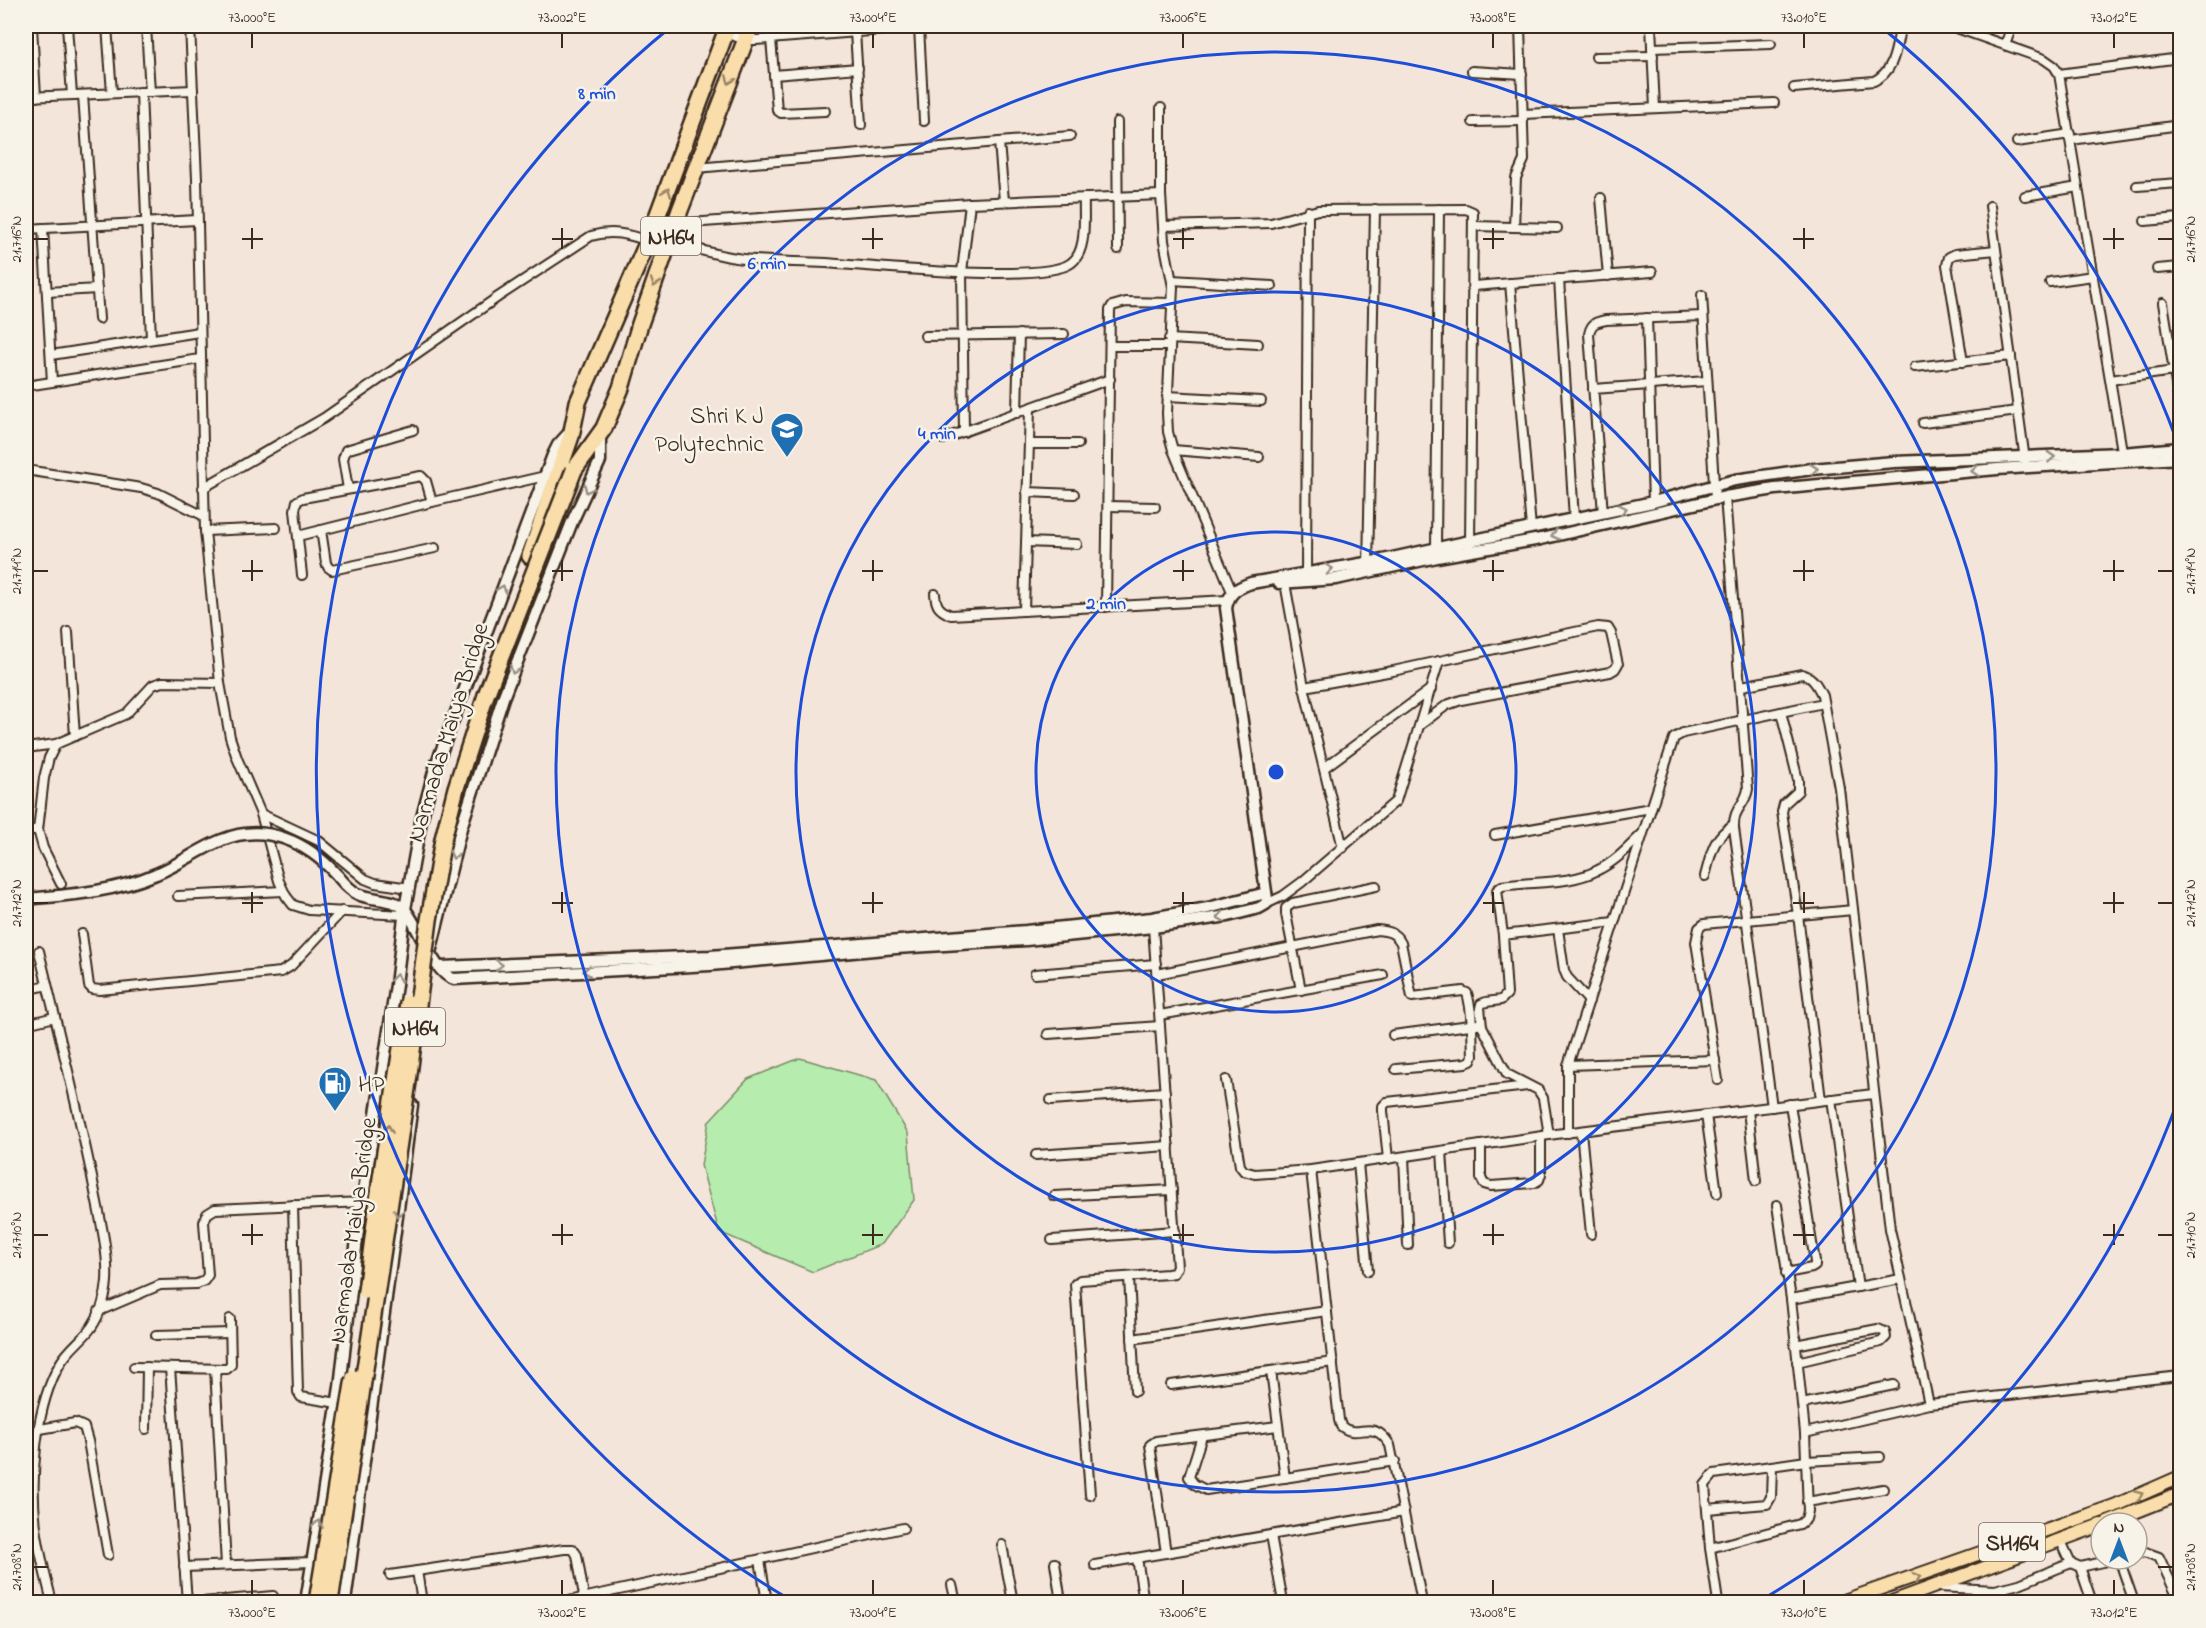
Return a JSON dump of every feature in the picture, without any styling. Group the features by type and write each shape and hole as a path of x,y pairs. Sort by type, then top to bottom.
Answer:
{"highway":[{"name":"NH64","path":"568,467 600,434 621,388 640,324 675,224 751,26"},
{"name":"NH64","path":"330,1602 408,1082 429,920 443,839 456,788 486,695 568,467 578,402 650,238 727,29"},
{"name":"Narmada Maiya Bridge","path":"317,1602 361,1333 381,1178 421,914 439,816 480,686 530,556 568,467"}],"main road":[{"name":"NH64","path":"306,1602 338,1402 362,1202 405,912 421,821 435,768 545,477 558,445 572,430"},
{"path":"345,1602 389,1289 430,954 461,828 499,709 572,522 600,461 602,444 600,434"},
{"path":"2123,458 2181,448"},
{"path":"1251,583 1336,579 1367,567 1436,549 1541,539 1720,498 1817,484 2025,463 2123,458 2181,458"},
{"path":"26,899 87,894 119,887 156,874 222,840 244,833 266,834 285,838 309,849 323,859 348,887 358,894 394,903 405,912 447,977 454,978 710,965 896,948 1026,940 1153,927 1228,916 1259,908 1266,898 1226,608 1230,596 1251,583 1306,573 1367,567 1471,546 1531,528 1653,502 1735,480 1824,468 1894,462 2025,463"},
{"path":"441,967 710,956 1026,931 1152,918 1266,898"},
{"name":"SH164","path":"1841,1602 2114,1506 2181,1477"},
{"path":"2142,1511 2178,1498"},
{"name":"SH164","path":"1892,1602 2089,1530"}],"street":[{"path":"32,26 36,97"},
{"path":"67,26 72,95"},
{"path":"107,26 112,93"},
{"path":"146,26 147,223 151,339"},
{"path":"190,26 204,516 220,682 234,748 261,814 279,881 283,891 294,905 309,910 405,912"},
{"path":"727,29 745,40 934,26"},
{"path":"1514,227 1516,178 1524,160 1520,26"},
{"path":"1651,26 1655,108"},
{"path":"1794,88 1874,81 1882,77 1890,69 1901,26"},
{"path":"1956,26 2044,59 2054,66 2059,74 2123,458"},
{"path":"2005,45 2012,26"},
{"path":"919,27 924,121"},
{"path":"855,32 861,125"},
{"path":"771,39 777,110 781,113 825,111"},
{"path":"1596,57 1771,44"},
{"path":"2059,74 2181,58"},
{"path":"774,75 858,68"},
{"path":"1472,71 1522,74"},
{"path":"26,98 193,90"},
{"path":"83,95 99,319"},
{"path":"1473,122 1655,108 1774,103"},
{"path":"935,594 936,604 942,611 951,615 1106,607 1230,596 1168,432 1167,396 1172,280 1166,252 1161,195 1161,108"},
{"path":"1117,122 1118,249"},
{"path":"2017,142 2181,125"},
{"path":"696,168 1070,136"},
{"path":"999,142 1004,201"},
{"path":"2137,186 2181,183"},
{"path":"2025,196 2078,188"},
{"path":"675,224 970,202 1161,195"},
{"path":"203,488 324,418 498,297 591,236 603,232 624,232 730,257 962,272 1047,271 1062,269 1073,262 1080,253 1084,198"},
{"path":"1601,198 1608,276"},
{"path":"964,432 962,272 970,202"},
{"path":"1990,206 2025,463"},
{"path":"1367,567 1375,209"},
{"path":"1436,549 1439,209"},
{"path":"1163,226 1271,223 1308,211 1470,209 1474,215 1471,546"},
{"path":"1306,573 1308,211"},
{"path":"2145,221 2181,218"},
{"path":"26,229 197,220"},
{"path":"1474,226 1557,228"},
{"path":"43,228 52,382"},
{"path":"1964,362 1947,265 1949,257 1955,254 1996,250"},
{"path":"2157,269 2181,267"},
{"path":"1474,286 1652,272"},
{"path":"2050,282 2093,276"},
{"path":"1559,279 1574,519"},
{"path":"1172,280 1272,286"},
{"path":"1510,283 1531,528"},
{"path":"47,292 97,289"},
{"path":"1702,295 1714,486 1720,498 1742,686 1748,789 1747,799 1739,806 1733,817 1772,1107"},
{"path":"1106,607 1110,310 1112,306 1126,302 1172,303"},
{"path":"2163,303 2181,409"},
{"path":"1603,513 1588,334 1590,326 1595,322 1606,320 1703,316"},
{"path":"1647,318 1653,502"},
{"path":"51,355 200,332"},
{"path":"1017,412 1019,334"},
{"path":"925,336 1064,334"},
{"path":"1110,346 1169,343 1258,344"},
{"path":"1915,367 2011,356"},
{"path":"26,386 200,359"},
{"path":"2110,380 2174,371"},
{"path":"943,439 1110,379"},
{"path":"1593,390 1707,381"},
{"path":"1167,396 1261,401"},
{"path":"1024,611 1030,408"},
{"path":"1923,423 2018,411"},
{"path":"348,489 343,459 346,450 413,429"},
{"path":"1029,444 1078,444"},
{"path":"1173,450 1259,457"},
{"path":"26,470 141,488 158,493 204,516"},
{"path":"302,575 295,510 297,501 421,476 426,481 432,502"},
{"path":"297,536 432,502 545,477"},
{"path":"1027,492 1074,494"},
{"path":"1108,506 1155,507"},
{"path":"205,531 276,528"},
{"path":"321,530 326,563 332,570 435,548"},
{"path":"1026,542 1077,544"},
{"path":"1285,583 1304,687 1343,848"},
{"path":"1304,687 1604,627 1611,633 1618,664 1610,672 1461,700 1447,705 1420,725"},
{"path":"68,632 75,736"},
{"path":"1266,898 1283,896 1302,882 1396,801 1439,661"},
{"path":"1742,686 1802,674 1809,676 1816,683 1823,703 1839,788 1890,1228 1929,1404"},
{"path":"26,748 56,744 126,714 153,685 162,682 220,682"},
{"path":"1324,768 1431,689"},
{"path":"1568,1133 1568,1065 1674,738 1683,733 1823,703"},
{"path":"1781,712 1798,780 1798,791 1784,804 1782,812 1798,915 1821,1100"},
{"path":"56,744 49,758 44,778 38,830 43,848 61,884"},
{"path":"1495,835 1651,808"},
{"path":"261,814 319,841 365,879 375,883 410,888"},
{"path":"1705,876 1715,841 1720,833 1734,824"},
{"path":"26,830 38,830"},
{"path":"1481,1145 1481,1178 1484,1184 1491,1186 1534,1183 1539,1180 1545,1136 1543,1098 1538,1090 1507,1074 1482,1026 1480,1008 1482,1004 1501,1000 1507,994 1497,890 1502,886 1589,874 1616,859 1642,835"},
{"path":"1301,990 1286,908 1293,903 1376,886"},
{"path":"178,896 283,891"},
{"path":"1718,1080 1696,942 1699,928 1704,924 1852,910"},
{"path":"82,933 90,987 100,990 281,972 291,966 342,911"},
{"path":"1503,935 1614,922"},
{"path":"1090,1495 1075,1284 1080,1280 1174,1273 1178,1267 1153,927"},
{"path":"1558,929 1567,977 1588,1001"},
{"path":"1157,974 1377,930 1389,932 1397,936 1401,943 1412,997 1463,991 1469,998 1472,1024 1473,1056 1471,1061 1396,1069"},
{"path":"39,951 85,1142 102,1229 108,1279 105,1298 91,1327 61,1361 44,1404 34,1484 36,1526 52,1602"},
{"path":"1035,974 1156,964"},
{"path":"1160,1015 1383,975"},
{"path":"26,990 47,985"},
{"path":"26,1024 55,1017"},
{"path":"1393,1035 1472,1024 1482,1026"},
{"path":"1048,1034 1160,1026"},
{"path":"1568,1065 1715,1060"},
{"path":"1226,1080 1240,1166 1244,1171 1255,1174 1311,1170 1581,1131 1873,1094"},
{"path":"1388,1159 1383,1111 1383,1106 1387,1102 1530,1086"},
{"path":"1051,1100 1165,1092"},
{"path":"1831,1099 1858,1287"},
{"path":"1786,1273 1812,1268 1815,1262 1790,1104"},
{"path":"1748,1110 1756,1180"},
{"path":"1706,1115 1718,1193"},
{"path":"1581,1131 1591,1234"},
{"path":"1036,1155 1169,1146"},
{"path":"1442,1151 1448,1243"},
{"path":"1404,1157 1408,1245"},
{"path":"1358,1163 1368,1271"},
{"path":"1311,1170 1341,1426 1349,1431 1374,1430 1380,1432 1390,1444 1422,1602"},
{"path":"1054,1196 1172,1190"},
{"path":"99,1311 160,1285 197,1284 204,1281 208,1275 204,1222 207,1214 215,1209 362,1202"},
{"path":"293,1205 298,1392 301,1397 309,1400 338,1402"},
{"path":"1710,1548 1800,1524 1806,1519 1805,1433 1791,1299 1777,1205"},
{"path":"1052,1240 1175,1231"},
{"path":"1129,1277 1135,1391"},
{"path":"1791,1299 1900,1279"},
{"path":"1132,1339 1327,1311"},
{"path":"134,1367 227,1369 231,1365 230,1320"},
{"path":"1795,1345 1878,1329 1886,1332 1886,1337 1881,1342 1797,1362"},
{"path":"156,1335 230,1333"},
{"path":"1171,1385 1333,1362"},
{"path":"146,1429 147,1367"},
{"path":"170,1368 187,1602"},
{"path":"215,1369 226,1565"},
{"path":"1270,1371 1285,1478"},
{"path":"1805,1433 1929,1404 2181,1376"},
{"path":"1802,1404 1893,1385"},
{"path":"40,1429 75,1423 84,1427 108,1555"},
{"path":"1166,1553 1150,1445 1156,1441 1278,1426"},
{"path":"1202,1436 1189,1477 1194,1484 1213,1490 1395,1461"},
{"path":"1718,1602 1710,1548 1705,1485 1714,1474 1806,1461 1881,1457"},
{"path":"1707,1509 1767,1504 1771,1497 1772,1466"},
{"path":"1807,1502 1883,1489"},
{"path":"1095,1565 1404,1512"},
{"path":"564,1602 585,1601 903,1528"},
{"path":"1271,1535 1283,1602"},
{"path":"2061,1541 2071,1563 2080,1567 2089,1565"},
{"path":"1002,1545 1013,1602"},
{"path":"390,1575 573,1549 577,1555 585,1601"},
{"path":"2149,1553 2159,1557 2181,1602"},
{"path":"1137,1558 1144,1602"},
{"path":"760,1560 767,1602"},
{"path":"184,1567 312,1562"},
{"path":"1055,1563 1061,1602"},
{"path":"1937,1587 1973,1590 2002,1588 2019,1584 2071,1563"},
{"path":"2080,1567 2092,1602"},
{"path":"417,1571 422,1602"},
{"path":"2122,1571 2134,1602"},
{"path":"952,1585 956,1602"},
{"path":"2002,1588 2007,1602"},
{"path":"202,1602 273,1596"},
{"path":"889,1602 897,1602"}],"green space":[{"path":"800,1058 876,1080 908,1133 914,1200 882,1244 813,1272 719,1232 701,1165 709,1121 748,1079"}],"railway":[{"path":"26,1590 28,1602"}],"place":[{"name":"Shri K J Polytechnic","path":"787,458"},
{"name":"HP","path":"335,1112"}]}
